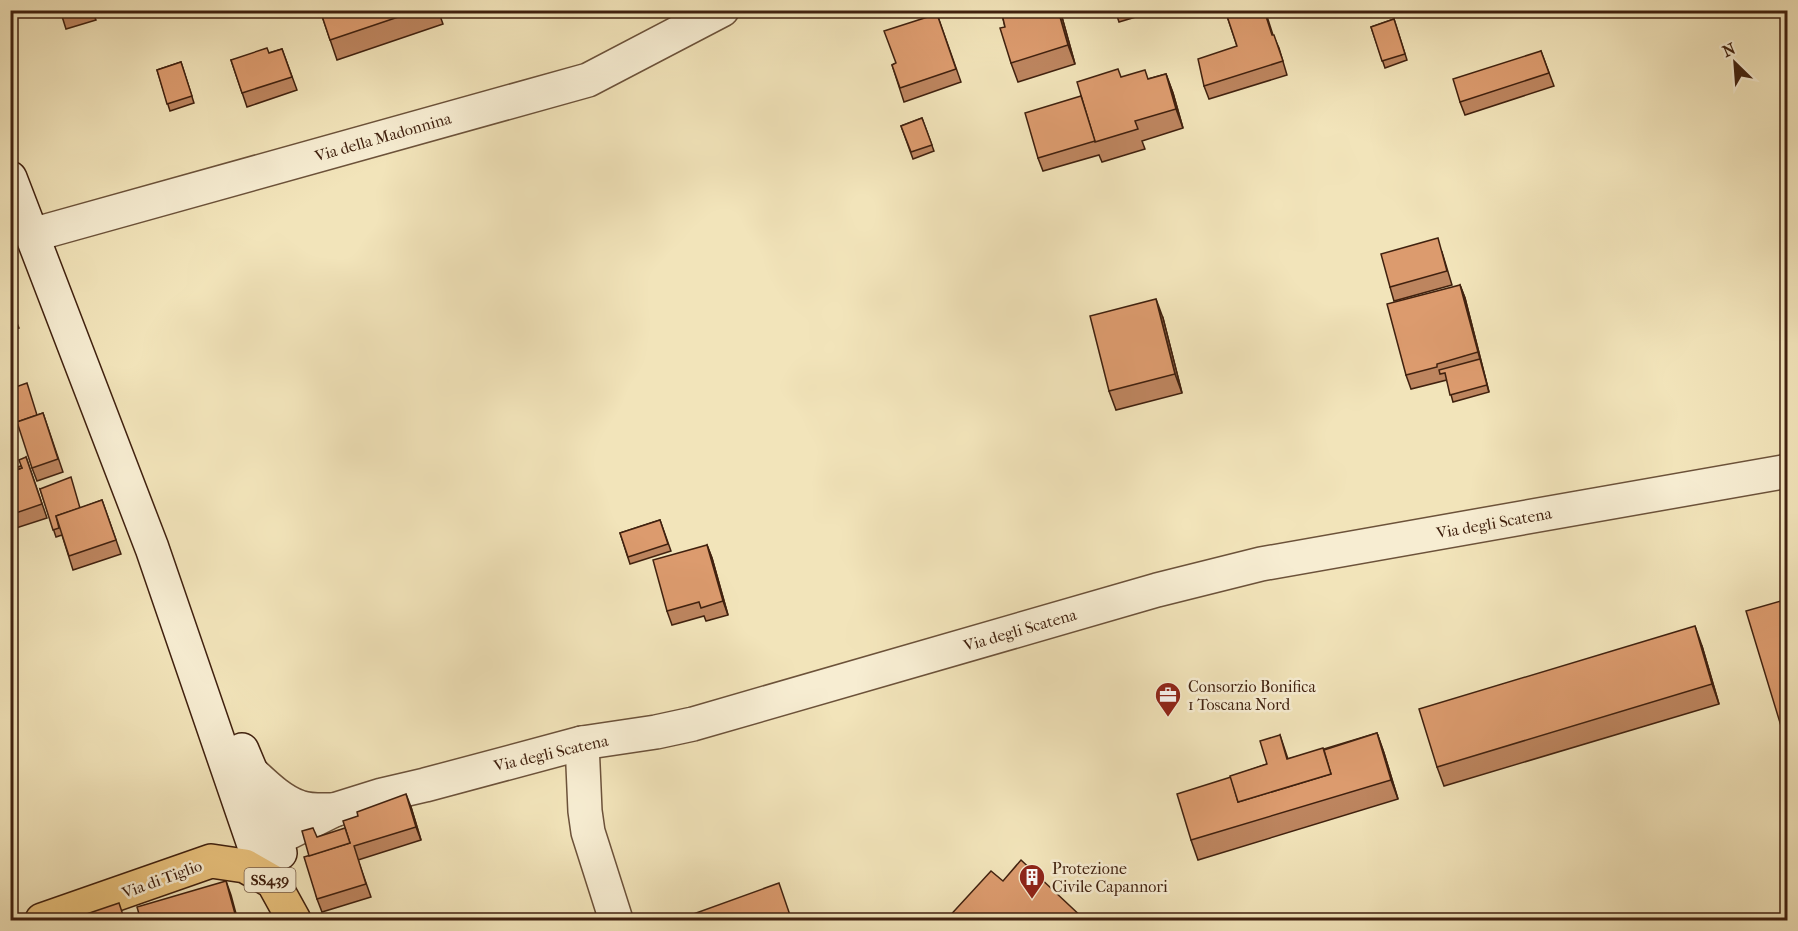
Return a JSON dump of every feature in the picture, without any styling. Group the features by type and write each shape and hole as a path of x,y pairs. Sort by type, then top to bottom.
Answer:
{"main road":[{"name":"SS439","path":"219,862 245,866 263,839"},
{"name":"SS439","path":"263,839 292,917"},
{"name":"Via di Tiglio","path":"42,921 219,862"}],"street":[{"name":"Via della Madonnina","path":"32,235 588,80 722,10"},
{"path":"10,178 263,839"},
{"name":"Via degli Scatena","path":"263,839 334,810 382,795 582,743 693,724 1157,590 1261,564 1788,471"},
{"path":"152,548 251,772 263,839"},
{"path":"582,743 588,832 616,921"},
{"path":"251,772 267,787 301,808 334,810"},
{"path":"219,862 237,833 263,839"}],"building":[{"path":"60,10 77,10 61,15"},
{"path":"320,10 419,10 330,40"},
{"path":"1001,10 1058,10 1068,45 1011,63 1000,28 1005,27"},
{"path":"1225,10 1264,10 1283,61 1204,86 1198,59 1237,46"},
{"path":"937,14 956,69 900,88 892,65 896,63 884,31"},
{"path":"1394,19 1405,54 1382,61 1371,27"},
{"path":"267,48 269,53 282,49 292,77 242,93 231,60"},
{"path":"1541,51 1549,73 1460,102 1453,79"},
{"path":"181,62 192,96 167,104 157,70"},
{"path":"1118,69 1121,77 1145,70 1148,79 1166,74 1176,109 1135,121 1138,129 1095,142 1077,82"},
{"path":"1081,96 1095,141 1038,158 1025,113"},
{"path":"922,118 932,145 911,152 901,126"},
{"path":"1438,238 1447,271 1390,287 1381,254"},
{"path":"1460,285 1478,352 1437,364 1437,367 1406,375 1387,304"},
{"path":"1156,299 1175,374 1109,391 1090,316"},
{"path":"10,306 16,321 10,323"},
{"path":"1480,359 1487,385 1450,395 1445,373 1440,374 1439,370"},
{"path":"27,383 37,415 17,422 10,403 10,389"},
{"path":"43,413 58,459 32,468 17,422"},
{"path":"26,457 42,504 10,515 10,472 22,468 19,460"},
{"path":"21,466 22,468 10,472 10,470"},
{"path":"71,477 80,508 56,516 59,528 53,530 40,489"},
{"path":"102,500 116,540 69,556 56,516"},
{"path":"660,520 668,544 628,557 620,533"},
{"path":"707,545 723,601 701,608 699,602 667,611 653,560"},
{"path":"1788,599 1788,749 1746,611"},
{"path":"1695,626 1712,684 1437,767 1419,709"},
{"path":"1377,733 1391,780 1191,840 1177,794 1231,777 1238,802 1331,774 1324,750"},
{"path":"1280,735 1287,759 1323,748 1331,774 1238,802 1230,776 1267,764 1260,741"},
{"path":"406,794 416,827 354,846 366,884 317,899 304,857 350,843 343,821 358,816 357,812"},
{"path":"313,828 317,837 345,828 350,843 309,856 302,831"},
{"path":"1021,860 1086,921 945,921 991,871 1003,881"},
{"path":"226,881 237,921 141,921 137,907"},
{"path":"779,883 792,921 674,921"},
{"path":"119,903 125,921 66,921"}],"place":[{"name":"Consorzio Bonifica 1 Toscana Nord","path":"1168,718"},
{"name":"Protezione Civile Capannori","path":"1032,900"}]}
